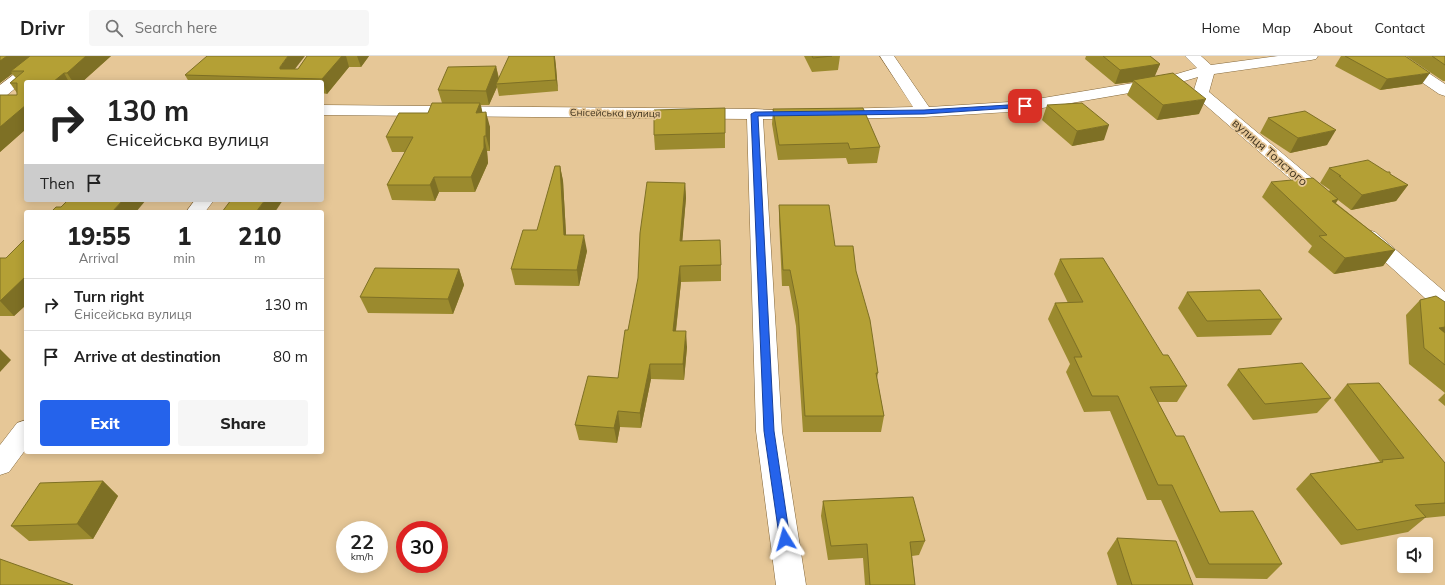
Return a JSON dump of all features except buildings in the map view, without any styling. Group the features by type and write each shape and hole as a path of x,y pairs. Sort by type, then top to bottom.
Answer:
{"street":[{"path":"0,92 47,56"},
{"path":"887,56 924,112"},
{"path":"1192,56 1208,70"},
{"name":"Єнісейська вулиця","path":"324,110 755,114 924,112 1025,106 1164,82 1208,70 1311,56"},
{"path":"1393,56 1445,91"},
{"name":"вулиця Толстого","path":"1208,70 1201,93 1339,211"},
{"path":"755,114 769,431 791,585"},
{"path":"197,210 203,202"},
{"path":"1356,226 1445,304"},
{"path":"0,464 24,433"}],"route":[{"path":"785,539 769,431 755,114 794,115 924,112 1025,106"}]}
